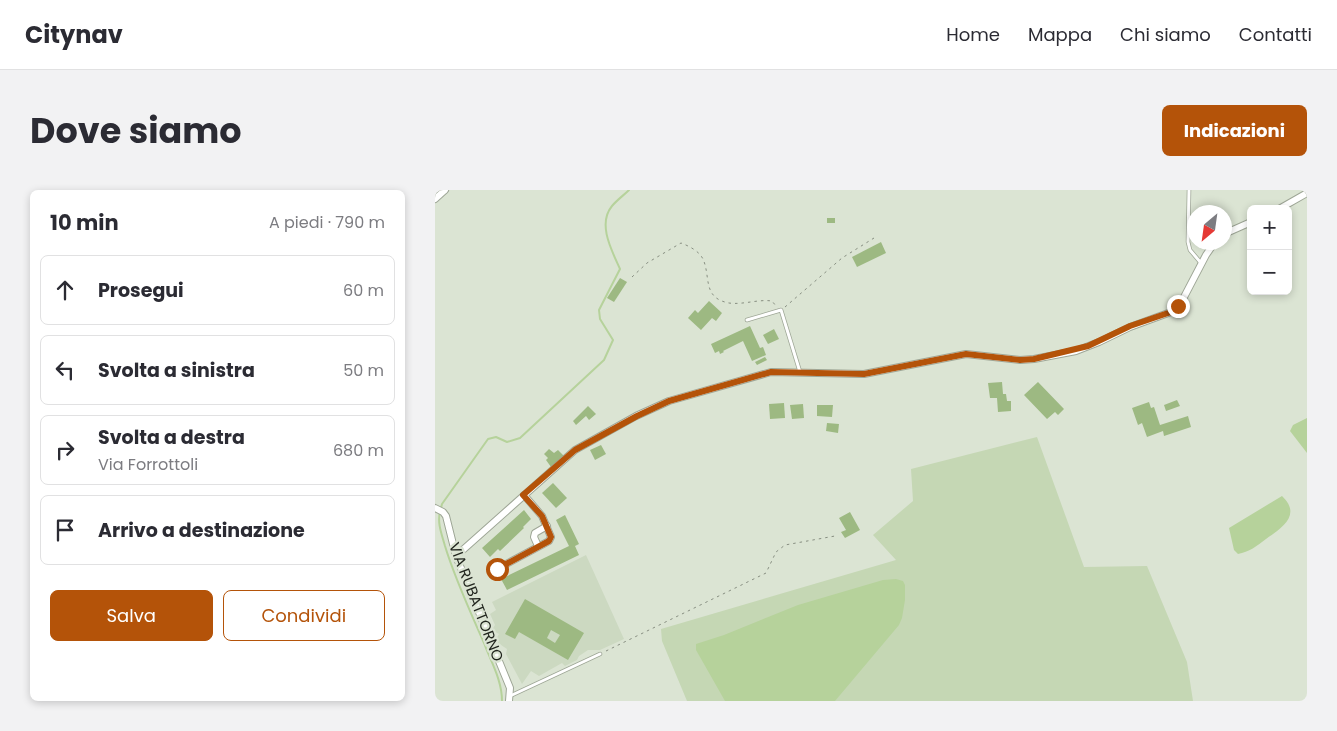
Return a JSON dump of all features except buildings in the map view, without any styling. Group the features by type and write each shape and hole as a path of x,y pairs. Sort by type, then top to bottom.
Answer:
{"street":[{"path":"435,199 445,190"},
{"path":"1286,205 1307,193"},
{"path":"1232,231 1247,224"},
{"path":"456,556 575,450 669,401 771,372 864,374 966,354 1020,360 1075,351 1099,342 1130,326 1171,312 1183,299 1210,250"},
{"path":"497,569 549,541 551,537 542,516 523,495"},
{"name":"VIA RUBATTORNO","path":"435,508 446,516 456,556 509,688 509,699"},
{"path":"539,546 534,537 535,533 547,526"}],"lane":[{"path":"1189,190 1188,242 1190,250 1201,263"},
{"path":"747,320 781,310 800,373"},
{"path":"509,699 600,654"}],"path":[{"path":"631,278 647,263 681,243 692,248 703,259 711,293 718,299 730,303 772,301 781,310 843,258 874,238"},
{"path":"600,654 766,573 776,552 785,545 835,536"}],"shaded area":[{"path":"1307,418 1307,453 1290,431 1293,425"},
{"path":"1037,437 1084,567 1147,566 1187,662 1193,701 687,701 662,641 661,629 896,560 873,535 913,501 911,469"},
{"path":"1282,496 1290,509 1288,520 1283,526 1256,546 1238,554 1234,550 1229,528"},
{"path":"586,555 624,639 600,650 588,650 579,656 577,660 565,666 562,663 539,676 531,671 522,684 506,654 507,649 495,641 499,634 492,630 495,625 490,614 496,610 492,602"},
{"path":"896,579 903,581 905,585 905,600 899,625 835,701 725,701 696,650 696,644 724,635 798,605 883,580"}],"waterway":[{"path":"441,508 488,439 496,437 507,442 520,438 604,360 613,340 600,319 599,310 620,269 607,237 606,221 612,206 629,190"},
{"path":"440,512 440,529 449,558 496,671 502,693 502,701"}],"route":[{"path":"497,569 549,541 551,537 542,516 523,495 575,450 669,401 771,372 864,374 966,354 1020,360 1034,359 1075,351 1099,342 1130,326 1171,312 1178,306"}]}
